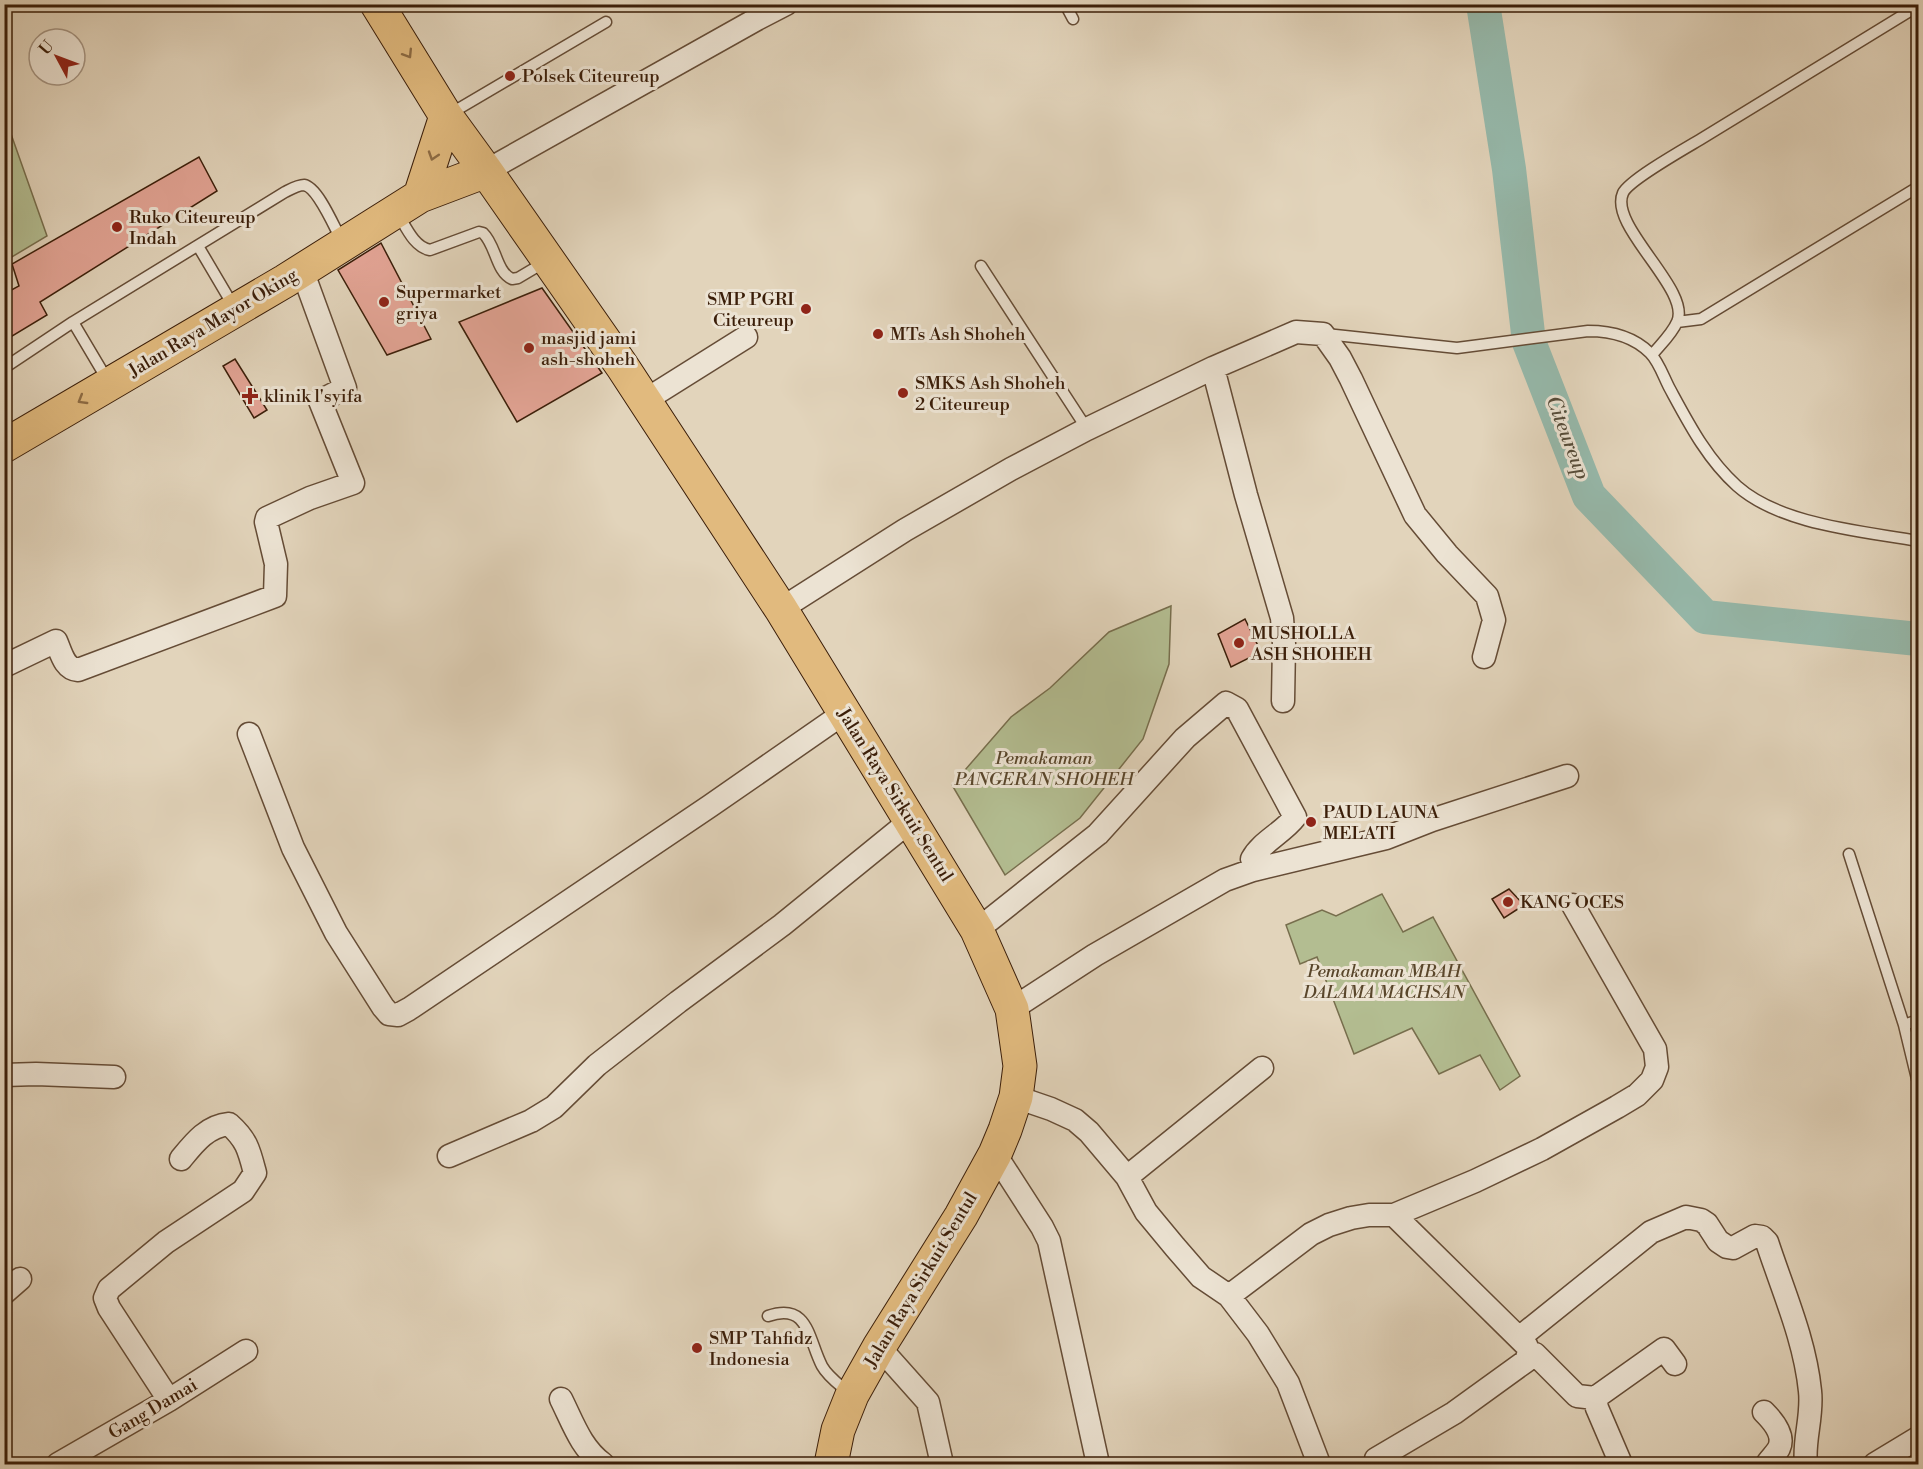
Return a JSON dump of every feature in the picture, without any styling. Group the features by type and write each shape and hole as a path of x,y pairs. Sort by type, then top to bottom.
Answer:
{"main road":[{"name":"Jalan Raya Sirkuit Sentul","path":"377,4 446,116 549,260 781,609 977,930 1012,1009 1020,1066 1016,1097 995,1154 961,1216 879,1347 852,1395 838,1430 831,1464"},
{"path":"408,204 446,116"},
{"name":"Jalan Raya Mayor Oking","path":"4,446 236,310 408,204 486,171"}],"street":[{"path":"486,171 753,12 786,4"},
{"path":"4,666 56,641 68,667 78,670 275,596 276,564 267,519 310,498 353,483 320,401 345,388 302,270"},
{"path":"781,609 922,520 1011,469 1213,368 1296,332 1323,334 1340,358 1415,515 1447,554 1487,596 1494,620 1484,657"},
{"path":"644,402 746,337"},
{"path":"1213,368 1246,495 1282,618 1283,701"},
{"path":"977,930 1098,834 1185,738 1226,703 1237,709 1295,817 1289,825 1258,849 1252,859 1261,868"},
{"path":"249,734 293,848 336,933 383,1007 389,1014 398,1015 700,813 844,713"},
{"path":"1012,1009 1095,955 1226,880 1261,868 1386,838 1432,820 1567,776"},
{"path":"449,1156 531,1122 554,1107 597,1065 782,925 910,821"},
{"path":"1228,1296 1311,1234 1351,1218 1394,1215 1475,1180 1542,1149 1617,1107 1637,1095 1652,1080 1657,1067 1655,1049 1573,905"},
{"path":"1127,1177 1262,1068"},
{"path":"4,1075 114,1077"},
{"path":"1016,1097 1075,1120 1089,1132 1127,1177 1146,1212 1174,1247 1201,1277 1228,1296 1258,1334 1288,1383 1319,1464"},
{"path":"169,1400 109,1308 105,1298 109,1289 166,1242 243,1191 255,1173 247,1144 229,1124 218,1125 204,1135 181,1159"},
{"path":"995,1154 1049,1241 1098,1464"},
{"path":"1394,1215 1577,1396 1595,1398 1664,1348 1675,1364"},
{"path":"1524,1345 1651,1232 1686,1217 1701,1220 1707,1224 1718,1241 1727,1247 1732,1248 1755,1236 1762,1237 1767,1242 1806,1359 1811,1395 1806,1464"},
{"path":"1376,1459 1454,1413 1526,1361 1524,1345"},
{"path":"879,1347 928,1402 942,1464"},
{"name":"Gang Damai","path":"58,1464 169,1400 246,1351"},
{"path":"1595,1398 1597,1408 1621,1464"},
{"path":"561,1399 577,1434 588,1451 603,1464"},
{"path":"1764,1412 1775,1424 1780,1439 1779,1449 1767,1464"},
{"path":"1875,1464 1918,1437"}],"lane":[{"path":"1065,4 1073,19"},
{"path":"1652,355 1677,322 1679,303 1624,213 1622,195 1627,187 1918,6"},
{"path":"446,116 606,22"},
{"path":"4,368 73,322 300,185 307,185 319,198 344,244"},
{"path":"1677,322 1701,319 1918,187"},
{"path":"408,204 418,246 424,249 430,250 479,232 489,240 508,278 518,278 549,260"},
{"path":"198,246 236,310"},
{"path":"981,266 1087,429"},
{"path":"73,322 110,384"},
{"path":"1323,334 1457,348 1588,331 1617,333 1641,345 1652,355 1702,446 1738,487 1758,501 1781,512 1816,522 1918,541"},
{"path":"1849,854 1904,1025 1918,1083"},
{"path":"1904,1025 1918,1020"},
{"path":"768,1316 789,1313 802,1320 825,1370 852,1395"}],"green space":[{"path":"5,117 47,236 4,261"},
{"name":"Pemakaman PANGERAN SHOHEH","path":"1171,606 1169,664 1143,739 1080,818 1005,875 952,785 1011,717 1050,688 1109,632"},
{"name":"Pemakaman MBAH DALAMA MACHSAN","path":"1382,894 1403,932 1433,917 1520,1076 1500,1090 1480,1055 1439,1074 1412,1028 1354,1054 1317,957 1300,964 1286,925 1322,910 1336,916"}],"building":[{"name":"Ruko Citeureup Indah","path":"199,157 217,191 40,302 47,315 4,341 4,294 19,286 12,264"},
{"name":"Supermarket griya","path":"381,243 431,339 387,355 338,270"},
{"name":"masjid jami ash-shoheh","path":"542,288 602,373 517,422 459,322"},
{"name":"klinik l'syifa","path":"235,359 267,410 254,418 223,366"},
{"name":"MUSHOLLA ASH SHOHEH","path":"1245,619 1261,652 1231,667 1218,634"},
{"name":"KANG OCES","path":"1509,889 1524,905 1504,918 1492,899"}],"waterway":[{"name":"Citeureup","path":"1483,4 1509,169 1529,342 1589,496 1705,617 1918,639"}],"place":[{"name":"Polsek Citeureup","path":"510,76"},
{"name":"Ruko Citeureup Indah","path":"117,227"},
{"name":"Supermarket griya","path":"384,302"},
{"name":"SMP PGRI Citeureup","path":"806,309"},
{"name":"MTs Ash Shoheh","path":"878,334"},
{"name":"masjid jami ash-shoheh","path":"529,348"},
{"name":"SMKS Ash Shoheh 2 Citeureup","path":"903,393"},
{"name":"klinik l'syifa","path":"250,396"},
{"name":"MUSHOLLA ASH SHOHEH","path":"1239,643"},
{"name":"PAUD LAUNA MELATI","path":"1311,822"},
{"name":"KANG OCES","path":"1508,902"},
{"name":"SMP Tahfidz Indonesia","path":"697,1348"}]}
